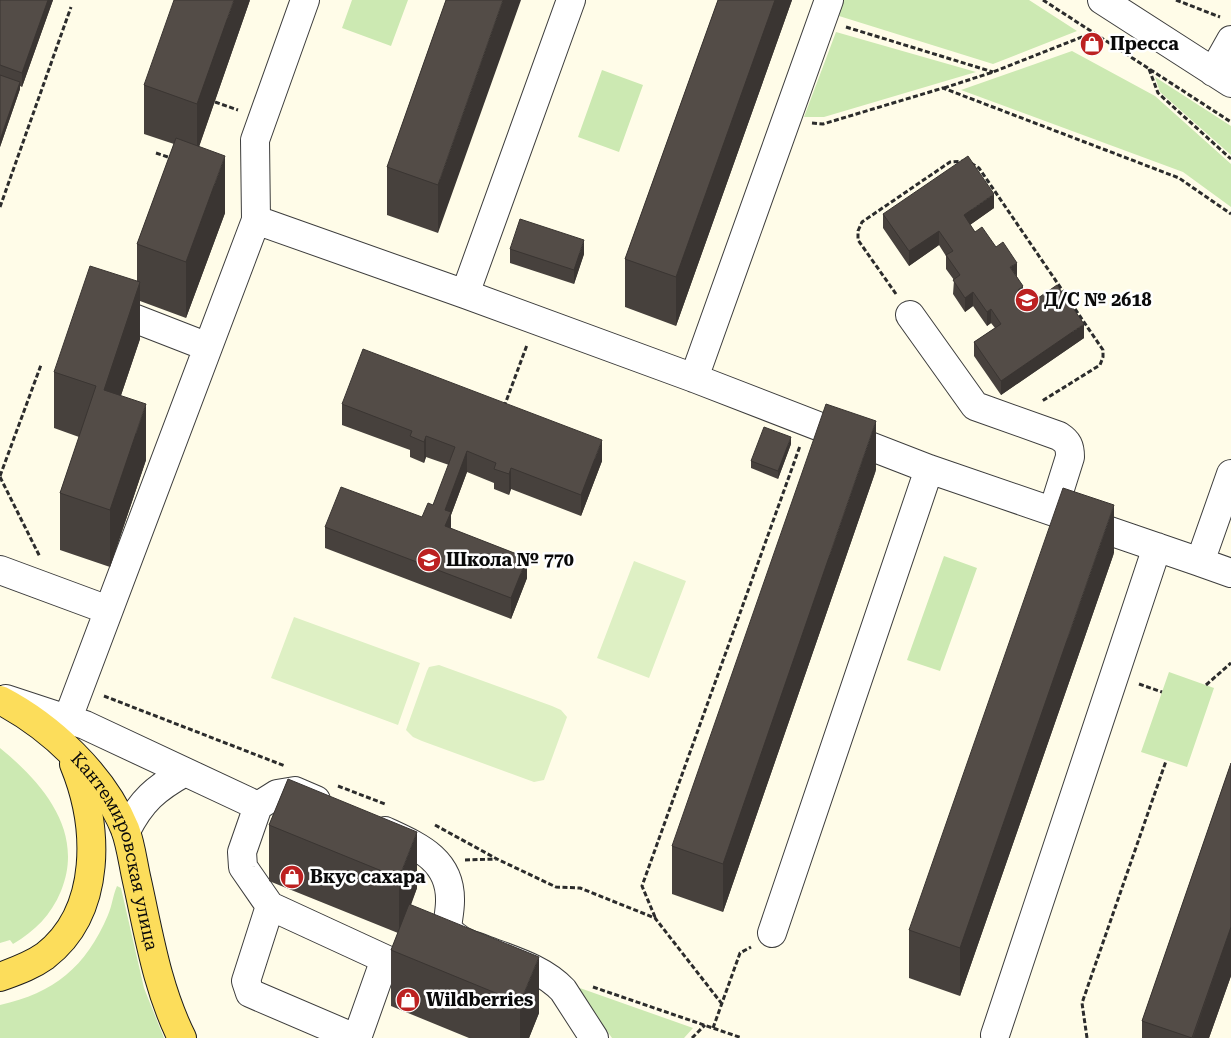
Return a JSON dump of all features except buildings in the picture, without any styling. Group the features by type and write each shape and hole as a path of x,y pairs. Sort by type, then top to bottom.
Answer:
{"main road":[{"name":"Кантемировская улица","path":"0,698 27,715 86,768 116,809 126,830 151,949 162,991 182,1038"},
{"path":"0,977 24,968 45,956 64,938 79,912 87,890 91,866 92,836 88,806 82,784 67,750"}],"street":[{"path":"68,718 256,220 255,140 305,0"},
{"path":"465,294 571,0"},
{"path":"694,378 829,0"},
{"path":"1102,0 1222,77 1227,29"},
{"path":"256,220 694,378 929,469 1053,510 1231,573"},
{"path":"118,312 208,347"},
{"path":"910,315 976,406 1059,436 1066,441 1070,448 1070,457 1053,510"},
{"path":"772,933 929,469"},
{"path":"1200,562 1231,474"},
{"path":"995,1035 1158,548"},
{"path":"0,570 108,610"},
{"path":"0,698 68,718 85,725 258,806"},
{"path":"126,830 138,808 144,802 168,781 185,772"},
{"path":"270,906 246,981 250,993 356,1038 385,959 270,906 243,867 242,852 258,806 277,794 295,791 339,811"},
{"path":"365,823 418,847 436,860 448,879 450,899 447,928 456,939 533,968 556,983 563,990 594,1038"}],"path":[{"path":"1043,0 1231,122"},
{"path":"1176,0 1227,29"},
{"path":"0,207 71,7"},
{"path":"849,28 994,72"},
{"path":"823,124 994,72 1093,32"},
{"path":"1149,69 1158,93 1231,159"},
{"path":"943,88 1178,178 1231,214"},
{"path":"156,153 174,159"},
{"path":"910,315 858,240 858,231 862,222 950,162 962,160 979,168 1103,350 1100,365 1013,419"},
{"path":"503,410 530,337"},
{"path":"41,365 0,476 41,558"},
{"path":"722,1004 655,918 642,886 800,446"},
{"path":"1206,685 1231,663"},
{"path":"1087,1038 1082,1003 1166,760"},
{"path":"497,859 556,887 580,888 655,918"},
{"path":"713,1028 740,953 772,933"},
{"path":"586,984 742,1038"},
{"path":"692,1038 705,1025"}],"green space":[{"path":"352,0 408,0 391,46 342,28"},
{"path":"844,0 1029,0 1077,31 993,64 839,16"},
{"path":"836,32 976,72 824,117 804,117"},
{"path":"1072,51 1155,96 1231,164 1231,207 1183,172 961,90"},
{"path":"602,70 643,85 619,152 578,137"},
{"path":"1155,77 1231,126 1231,155 1160,92"},
{"path":"944,556 977,568 940,671 907,660"},
{"path":"634,561 686,581 649,678 597,658"},
{"path":"294,617 420,663 398,725 271,678"},
{"path":"439,665 561,710 567,717 544,780 534,782 422,741 413,737 406,730 429,667"},
{"path":"1169,672 1214,688 1187,767 1141,752"},
{"path":"0,748 45,793 56,810 64,829 68,849 67,869 57,900 41,922 13,944 10,940 0,943"},
{"path":"117,886 121,888 144,988 164,1038 0,1038 0,1005 19,1000 52,985 78,963 99,933 109,912"},
{"path":"577,987 693,1028 684,1038 612,1038"}],"place":[{"name":"Пресса","path":"1092,44"},
{"name":"Д/C № 2618","path":"1027,300"},
{"name":"Школа № 770","path":"429,560"},
{"name":"Вкус сахара","path":"292,877"},
{"name":"Wildberries","path":"408,1000"}]}
